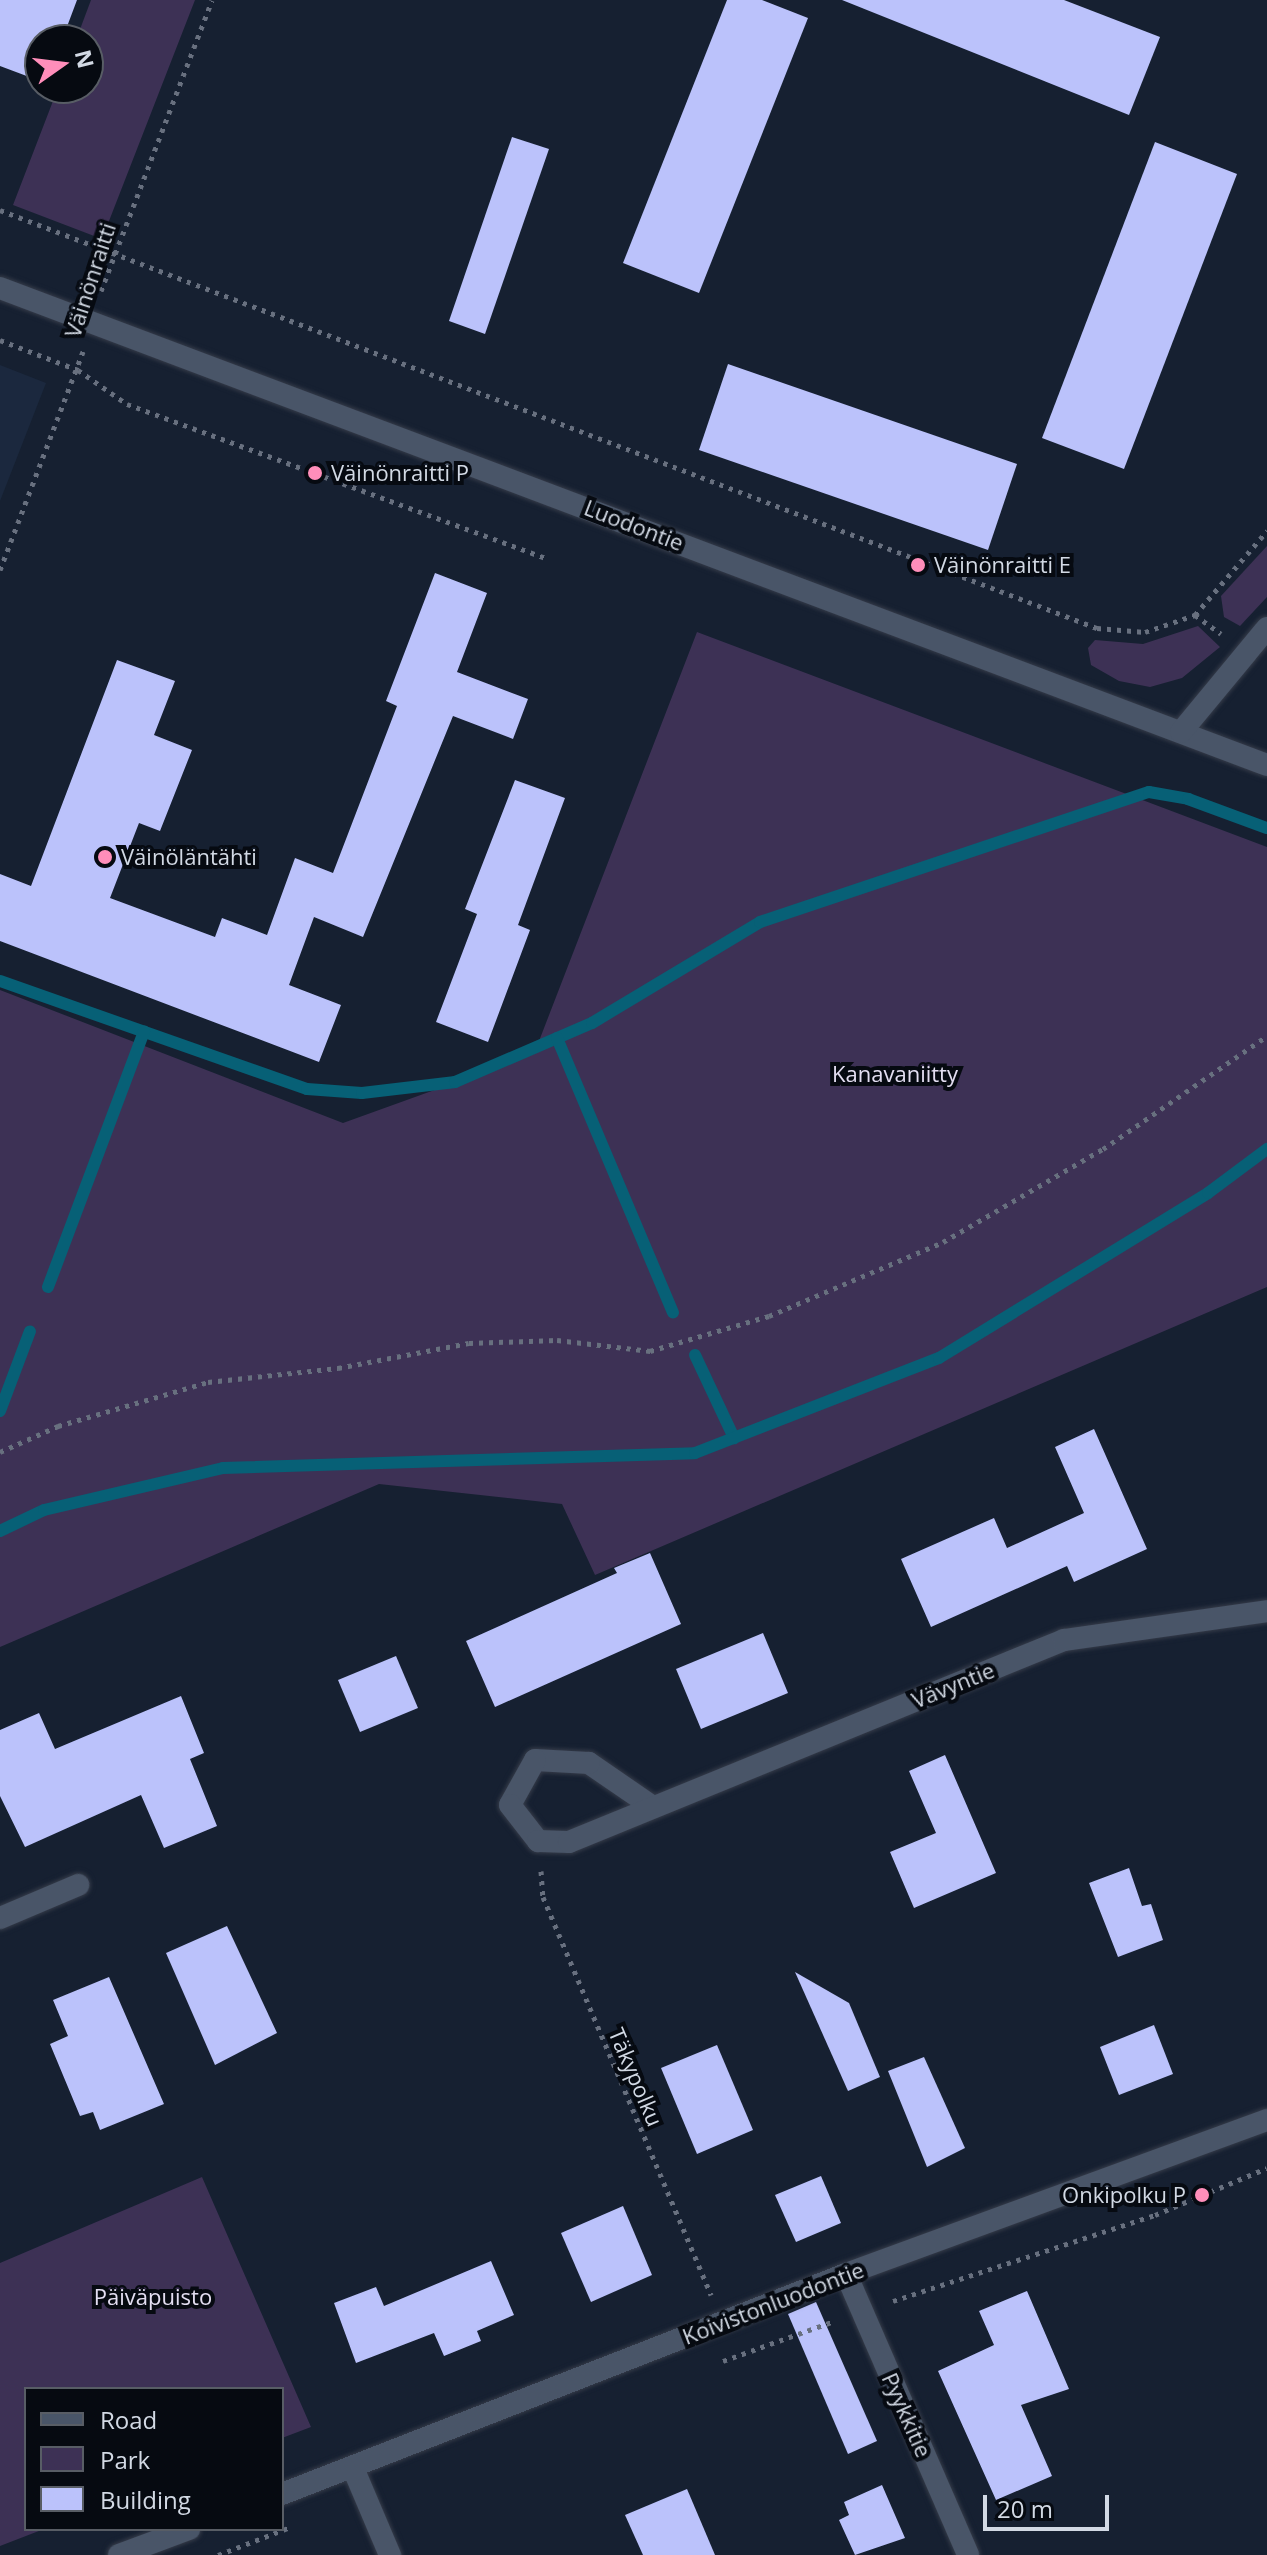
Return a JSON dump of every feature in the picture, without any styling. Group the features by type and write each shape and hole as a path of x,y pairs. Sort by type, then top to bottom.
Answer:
{"street":[{"name":"Luodontie","path":"0,288 1267,765"},
{"path":"1181,732 1267,628"},
{"name":"Vävyntie","path":"538,1841 569,1842 1064,1640 1267,1611"},
{"path":"538,1841 510,1805 535,1760 589,1763 653,1807"},
{"path":"0,1918 78,1885"},
{"name":"Koivistonluodontie","path":"284,2493 846,2274 1267,2120"},
{"name":"Pyykkitie","path":"846,2274 968,2555"},
{"path":"353,2468 390,2555"},
{"path":"119,2555 184,2531"}],"path":[{"name":"Väinönraitti","path":"0,570 78,370 114,253 212,0"},
{"path":"0,210 1097,628 1145,632 1195,615 1267,531"},
{"path":"0,340 78,370 127,404 545,558"},
{"path":"0,1452 58,1426 208,1382 338,1368 469,1343 557,1340 650,1351 769,1316 943,1242 1103,1149 1267,1036"},
{"name":"Täkypolku","path":"538,1841 543,1897 723,2322"},
{"path":"719,2362 862,2311 1155,2215 1267,2168"},
{"path":"284,2529 293,2526"},
{"path":"218,2555 280,2531"}],"shaded area":[{"path":"0,365 46,383 0,501"}],"green space":[{"path":"91,0 195,0 102,239 13,205 52,104 104,104 104,24 82,24"},
{"path":"1267,546 1267,597 1240,626 1224,617 1221,596"},
{"path":"1198,626 1220,647 1182,678 1150,687 1119,681 1091,665 1088,648 1095,640 1143,644"},
{"name":"Kanavaniitty","path":"697,632 1267,847 1267,1287 595,1575 562,1504 379,1484 0,1647 0,990 343,1123 534,1054"},
{"name":"Päiväpuisto","path":"202,2177 311,2427 284,2437 284,2387 24,2387 24,2531 39,2531 0,2546 0,2263"}],"building":[{"path":"0,0 77,0 68,24 24,24 24,75 0,66"},
{"path":"727,0 762,0 808,18 699,293 623,263"},
{"path":"842,0 1064,0 1160,37 1129,115"},
{"path":"512,137 549,149 485,334 449,321"},
{"path":"1155,142 1237,174 1124,469 1042,438"},
{"path":"728,364 1017,464 988,550 699,450"},
{"path":"435,573 487,593 457,672 528,699 513,739 453,716 363,937 314,917 289,985 341,1005 319,1062 0,941 0,874 31,886 117,660 175,681 154,735 192,750 160,831 139,823 110,898 215,937 222,918 267,935 295,858 333,873 397,706 386,701"},
{"path":"515,780 565,798 518,925 530,930 488,1042 436,1022 477,914 465,909"},
{"path":"1094,1429 1147,1549 1074,1582 1067,1566 931,1627 901,1559 994,1518 1007,1548 1084,1513 1055,1447"},
{"path":"650,1553 681,1624 495,1707 466,1641 617,1573 614,1568"},
{"path":"763,1633 788,1693 701,1729 676,1669"},
{"path":"396,1656 418,1708 360,1732 338,1680"},
{"path":"181,1696 204,1753 190,1759 217,1826 164,1848 141,1795 25,1847 0,1796 0,1730 39,1713 55,1749"},
{"path":"945,1755 996,1873 914,1908 890,1852 936,1833 909,1771"},
{"path":"1129,1868 1142,1906 1151,1904 1163,1940 1118,1957 1089,1883"},
{"path":"227,1926 277,2033 215,2065 166,1953"},
{"path":"795,1972 849,2003 880,2077 848,2091"},
{"path":"109,1977 164,2104 100,2130 93,2112 80,2116 50,2044 68,2036 53,2000"},
{"path":"1154,2025 1173,2074 1119,2095 1100,2047"},
{"path":"717,2045 753,2130 697,2154 661,2068"},
{"path":"924,2057 965,2148 927,2167 888,2071"},
{"path":"821,2176 841,2223 796,2242 775,2195"},
{"path":"623,2206 652,2275 591,2302 561,2233"},
{"path":"491,2261 514,2315 477,2331 481,2341 444,2356 434,2333 356,2363 334,2303 376,2287 384,2306"},
{"path":"1027,2291 1069,2389 1021,2405 1052,2476 996,2500 938,2371 994,2345 979,2311"},
{"path":"816,2302 877,2441 848,2454 788,2314"},
{"path":"882,2485 905,2538 855,2555 839,2520 849,2515 844,2502"},
{"path":"687,2489 715,2555 643,2555 625,2515"}],"waterway":[{"path":"0,981 307,1089 362,1093 455,1082 592,1023 760,922 1149,792 1188,799 1267,828"},
{"path":"48,1287 144,1031"},
{"path":"557,1038 673,1312"},
{"path":"0,1531 44,1510 223,1468 695,1453 939,1358 1208,1193 1267,1149"},
{"path":"0,1411 30,1331"},
{"path":"695,1355 734,1438"}],"place":[{"name":"Väinönraitti P","path":"315,473"},
{"name":"Väinönraitti E","path":"918,565"},
{"name":"Väinöläntähti","path":"105,857"},
{"name":"Onkipolku P","path":"1202,2195"}]}
